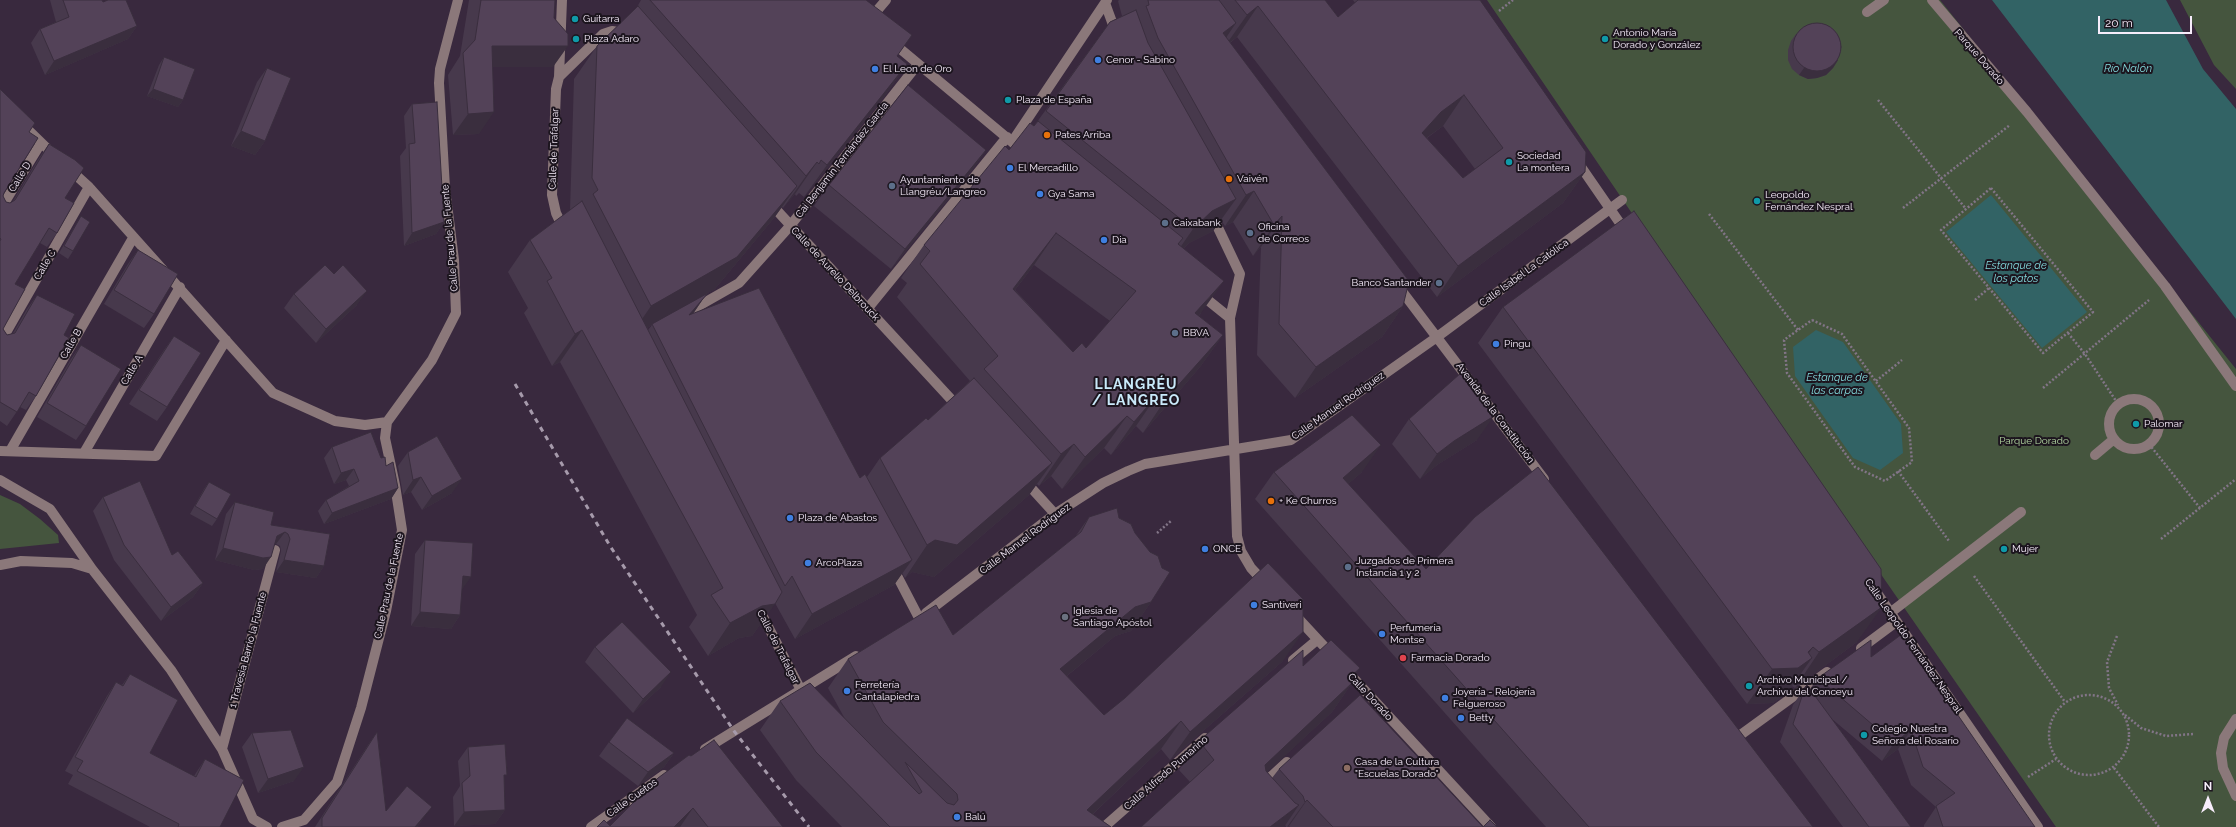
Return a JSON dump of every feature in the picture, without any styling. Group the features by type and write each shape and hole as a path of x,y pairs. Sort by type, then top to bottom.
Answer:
{"street":[{"name":"Calle Prau de la Fuente","path":"282,827 304,824 337,782 360,708 386,611 402,530 395,485 385,438 387,422 432,360 456,313 454,260 445,188 439,83 440,69 458,0"},
{"path":"559,77 562,0"},
{"path":"865,19 886,0"},
{"path":"1868,12 1884,0"},
{"name":"Parque Dorado","path":"1932,0 2027,112 2164,286 2236,386"},
{"path":"1106,1 1120,44"},
{"path":"868,308 1013,142 1106,1"},
{"path":"559,77 603,34 612,31 618,32 629,43"},
{"path":"884,35 1032,158"},
{"name":"Cai Benjamin Fernández García","path":"676,319 741,286 918,64"},
{"name":"Calle de Trafalgar","path":"559,77 556,89 552,195 556,213 570,241"},
{"path":"15,117 40,143 89,187 133,238 180,287 273,393 335,421 366,425 387,422"},
{"name":"Calle D","path":"0,210 40,143"},
{"path":"1573,155 1633,241"},
{"name":"Calle C","path":"0,343 89,187"},
{"name":"Calle de Aurelio Delbrouck","path":"764,196 966,416"},
{"path":"1610,209 1622,200"},
{"path":"1206,206 1222,232 1240,274 1230,318 1237,536 1241,551 1251,568 1272,590"},
{"name":"Calle Isabel La Católica","path":"1437,337 1610,209"},
{"name":"Calle B","path":"5,451 133,238"},
{"name":"Avenida de la Constitución","path":"1392,277 1548,484"},
{"name":"Calle A","path":"84,453 180,287"},
{"path":"1193,288 1230,318"},
{"name":"Calle Manuel Rodríguez","path":"910,623 935,608 1055,514 1104,483 1145,464 1291,440 1437,337"},
{"path":"5,451 156,456 226,340"},
{"path":"2137,399 2146,402 2154,408 2158,417 2159,427 2156,436 2149,444 2140,448 2131,449 2121,446 2114,439 2110,430 2109,420 2112,412 2118,404 2127,400 2137,399"},
{"path":"2095,454 2114,439"},
{"path":"1018,474 1055,514"},
{"path":"0,480 50,509 92,569 171,670 222,749 251,823 267,827"},
{"path":"1890,613 2021,512"},
{"name":"1 Travesia Barrio la Fuente","path":"222,749 275,550"},
{"path":"888,560 919,618"},
{"path":"0,565 21,561 72,563 92,569"},
{"name":"Calle Leopoldo Fernández Nespral","path":"1870,583 2038,827"},
{"name":"Calle de Trafalgar","path":"752,596 808,704"},
{"name":"Calle Dorado","path":"1287,607 1362,693 1473,814 1491,827"},
{"path":"1855,652 1896,622"},
{"path":"1287,666 1317,640"},
{"path":"694,755 714,747 734,730 863,652"},
{"path":"1739,736 1836,665"},
{"path":"2236,719 2224,738 2221,753 2223,768 2236,796"},
{"name":"Calle Alfredo Pumarino","path":"1104,827 1211,733"},
{"path":"1257,790 1296,754"},
{"name":"Calle Cuetos","path":"591,827 670,771"}],"path":[{"path":"1499,11 1513,0"},
{"path":"1878,100 1966,209"},
{"path":"1903,208 2027,112"},
{"path":"1991,188 2093,312 2043,353 1989,288 1941,230 1991,188"},
{"path":"1709,214 1798,330"},
{"path":"2043,388 2164,286"},
{"path":"1975,300 1989,288"},
{"path":"1812,320 1842,334 1909,428 1912,462 1885,481 1854,467 1787,373 1784,340 1798,330 1812,320"},
{"path":"2068,333 2085,354 2118,404"},
{"path":"1876,381 1902,360"},
{"path":"2149,444 2200,508"},
{"path":"1898,471 2064,702"},
{"path":"2161,539 2236,479"},
{"path":"1157,533 1171,521"},
{"path":"2117,636 2107,662 2109,688 2123,713 2129,725 2130,740 2124,756 2114,768 2100,774 2084,776 2068,770 2056,759 2050,745 2048,730 2054,714 2064,702 2079,696 2095,694 2110,700 2120,708"},
{"path":"2123,713 2141,728 2166,736 2193,734"},
{"path":"2011,788 2056,759"},
{"path":"2114,768 2159,827"}],"green space":[{"name":"Parque Dorado","path":"1487,0 1940,0 2236,369 2236,827 2056,827 1682,287"},
{"path":"2180,0 2236,0 2236,89 2214,65"},
{"path":"0,495 20,504 40,519 58,535 59,543 0,549"}],"water":[{"name":"Río Nalón","path":"1992,0 2166,0 2203,69 2236,109 2236,319"},
{"name":"Estanque de los patos","path":"1991,195 2087,312 2042,348 1946,232"},
{"name":"Estanque de las carpas","path":"1816,330 1843,342 1901,424 1903,453 1880,470 1853,458 1795,376 1793,347"}],"building":[{"path":"63,0 102,0 103,2 108,0 126,0 137,26 54,61 40,29 69,17"},
{"path":"481,0 555,0 554,18 568,34 568,46 492,46 494,112 468,114 463,53 475,40"},
{"path":"650,0 866,0 912,35 897,56 907,64 827,165 821,160 819,164 817,162 806,176"},
{"path":"1148,0 1219,0 1236,23 1223,33 1409,281 1403,306 1316,367 1279,324 1282,216 1274,225 1254,191 1246,195 1158,38 1146,6 1149,5"},
{"path":"1235,0 1325,0 1338,17 1358,0 1480,0 1586,152 1585,172 1458,266 1258,6 1247,15","holes":["1464,95 1503,148 1463,178 1422,133 1441,112"]},
{"path":"638,6 797,186 737,257 651,306 593,194 598,190 592,178 597,46"},
{"path":"1136,10 1148,43 1236,199 1212,211 1193,229 1046,111 1110,22"},
{"path":"1812,23 1822,23 1831,27 1837,33 1840,38 1840,56 1831,67 1822,71 1812,71 1803,67 1797,61 1793,52 1793,42 1797,33 1803,27"},
{"path":"164,57 195,69 183,100 153,89"},
{"path":"267,68 291,78 265,141 241,131"},
{"name":"Ayuntamiento de Llangréu/Langreo","path":"908,85 986,150 905,249 829,185"},
{"path":"0,89 35,123 29,132 38,138 4,193 3,196 6,202 10,203 15,200 49,144 75,160 84,168 65,198 74,203 57,233 49,228 15,284 25,289 3,329 7,335 15,333 37,295 75,314 64,335 69,338 36,396 29,392 17,412 0,402"},
{"path":"437,102 444,222 412,233 409,144 415,143 412,104"},
{"path":"1038,121 1183,238 1178,244 1224,281 1195,313 1223,335 1165,400 1158,394 1134,422 1127,416 1085,457 1074,444 1061,454 984,369 998,356 920,264 930,251 924,245 1005,146 1009,150 1030,123 1034,126","holes":["1056,233 1136,291 1086,348 1082,343 1073,352 1013,289"]},
{"path":"582,201 782,592 775,604 762,606 730,623 711,595 723,588 582,330 575,334 547,281 552,278 530,240"},
{"path":"1634,211 1881,569 1882,607 1819,652 1813,647 1808,652 1812,658 1798,668 1772,669 1503,307"},
{"path":"81,216 90,222 73,251 64,246"},
{"path":"138,250 178,274 154,314 114,290"},
{"path":"325,265 334,274 343,265 367,291 326,329 294,294"},
{"name":"Plaza de Abastos","path":"759,288 860,478 865,474 912,560 812,614 792,576 785,586 652,324 708,293 689,315"},
{"path":"174,336 201,353 167,407 139,390"},
{"path":"81,345 121,369 86,426 47,403"},
{"path":"1461,373 1494,416 1454,441 1437,454 1409,419"},
{"path":"974,378 1052,463 957,545 935,540 927,545 880,458 926,418 928,420"},
{"path":"1352,415 1381,445 1343,478 1426,569 1475,517 1538,467 1813,827 1589,827 1274,472"},
{"path":"371,432 381,458 385,457 386,466 393,462 398,488 332,513 326,500 359,481 354,469 341,473 332,447"},
{"path":"437,436 462,479 432,496 421,477 413,480 408,452"},
{"path":"140,481 172,555 178,551 203,583 171,607 124,545 103,497"},
{"path":"209,482 231,494 217,519 195,506"},
{"path":"235,502 274,512 271,525 330,534 324,566 284,560 290,539 288,534 285,532 277,536 271,557 263,558 223,548"},
{"path":"1117,508 1119,518 1131,524 1135,533 1150,552 1158,556 1162,568 1170,572 1151,602 1135,607 1060,669 1104,715 1125,698 1268,563 1303,599 1303,632 1190,732 1181,721 1087,810 1111,827 890,827 816,752 780,701 810,683 919,794 922,792 905,762 947,803 954,805 958,800 957,794 883,722 848,659 936,605 953,635 1081,532 1089,517"},
{"path":"425,540 473,543 471,577 463,576 460,615 420,612"},
{"path":"622,622 671,672 643,699 595,647"},
{"path":"1902,634 2035,827 1943,827 1936,806 1955,793 1923,767 1911,730 1894,743 1818,678 1871,640 1871,657"},
{"path":"1331,640 1360,668 1348,679 1352,683 1265,765 1266,771 1295,803 1299,805 1270,827 1141,827 1214,760 1199,741 1303,650 1303,666"},
{"path":"130,674 178,700 150,753 196,777 205,759 244,780 220,827 178,827 179,824 77,771 83,761 75,757 116,682 123,686"},
{"path":"1807,685 1911,827 1869,827 1793,724 1805,687"},
{"path":"1360,695 1483,827 1333,827 1307,800 1305,802 1303,796 1279,769"},
{"path":"627,718 674,753 648,772 609,742"},
{"path":"291,730 304,767 268,779 252,733"},
{"path":"377,732 386,811 407,786 432,807 415,827 322,827 322,818"},
{"path":"714,740 783,827 708,827 693,808 674,827 597,827 604,820 610,826 658,778 689,755 691,756"},
{"path":"505,744 507,775 504,775 505,810 464,812 462,783 470,776 468,747"},
{"path":"1490,820 1497,827 1483,827"}],"railway":[{"path":"515,384 610,546 734,731 809,827"}],"place":[{"name":"Guitarra","path":"575,19"},
{"name":"Plaza Adaro","path":"576,39"},
{"name":"Antonio María Dorado y González","path":"1605,39"},
{"name":"Cenor - Sabino","path":"1098,60"},
{"name":"El Leon de Oro","path":"875,69"},
{"name":"Plaza de España","path":"1008,100"},
{"name":"Pates Arriba","path":"1047,135"},
{"name":"Sociedad La montera","path":"1509,162"},
{"name":"El Mercadillo","path":"1010,168"},
{"name":"Vaivén","path":"1229,179"},
{"name":"Ayuntamiento de Llangréu/Langreo","path":"892,186"},
{"name":"Gya Sama","path":"1040,194"},
{"name":"Leopoldo Fernández Nespral","path":"1757,201"},
{"name":"Caixabank","path":"1165,223"},
{"name":"Oficina de Correos","path":"1250,233"},
{"name":"Dia","path":"1104,240"},
{"name":"Banco Santander","path":"1439,283"},
{"name":"BBVA","path":"1175,333"},
{"name":"Pingu","path":"1496,344"},
{"name":"Palomar","path":"2136,424"},
{"name":"+ Ke Churros","path":"1271,501"},
{"name":"Plaza de Abastos","path":"790,518"},
{"name":"ONCE","path":"1205,549"},
{"name":"Mujer","path":"2004,549"},
{"name":"ArcoPlaza","path":"808,563"},
{"name":"Juzgados de Primera Instancia 1 y 2","path":"1348,567"},
{"name":"Santiveri","path":"1254,605"},
{"name":"Iglesia de Santiago Apóstol","path":"1065,617"},
{"name":"Perfumería Montse","path":"1382,634"},
{"name":"Farmacia Dorado","path":"1403,658"},
{"name":"Archivo Municipal / Archivu del Conceyu","path":"1749,686"},
{"name":"Ferretería Cantalapiedra","path":"847,691"},
{"name":"Joyería - Relojería Felgueroso","path":"1445,698"},
{"name":"Betty","path":"1461,718"},
{"name":"Colegio Nuestra Señora del Rosario","path":"1864,735"},
{"name":"Casa de la Cultura \"Escuelas Dorado\"","path":"1347,768"},
{"name":"Balú","path":"957,817"}],"district":[{"name":"LLANGRÉU / LANGREO","path":"1136,394"}]}
